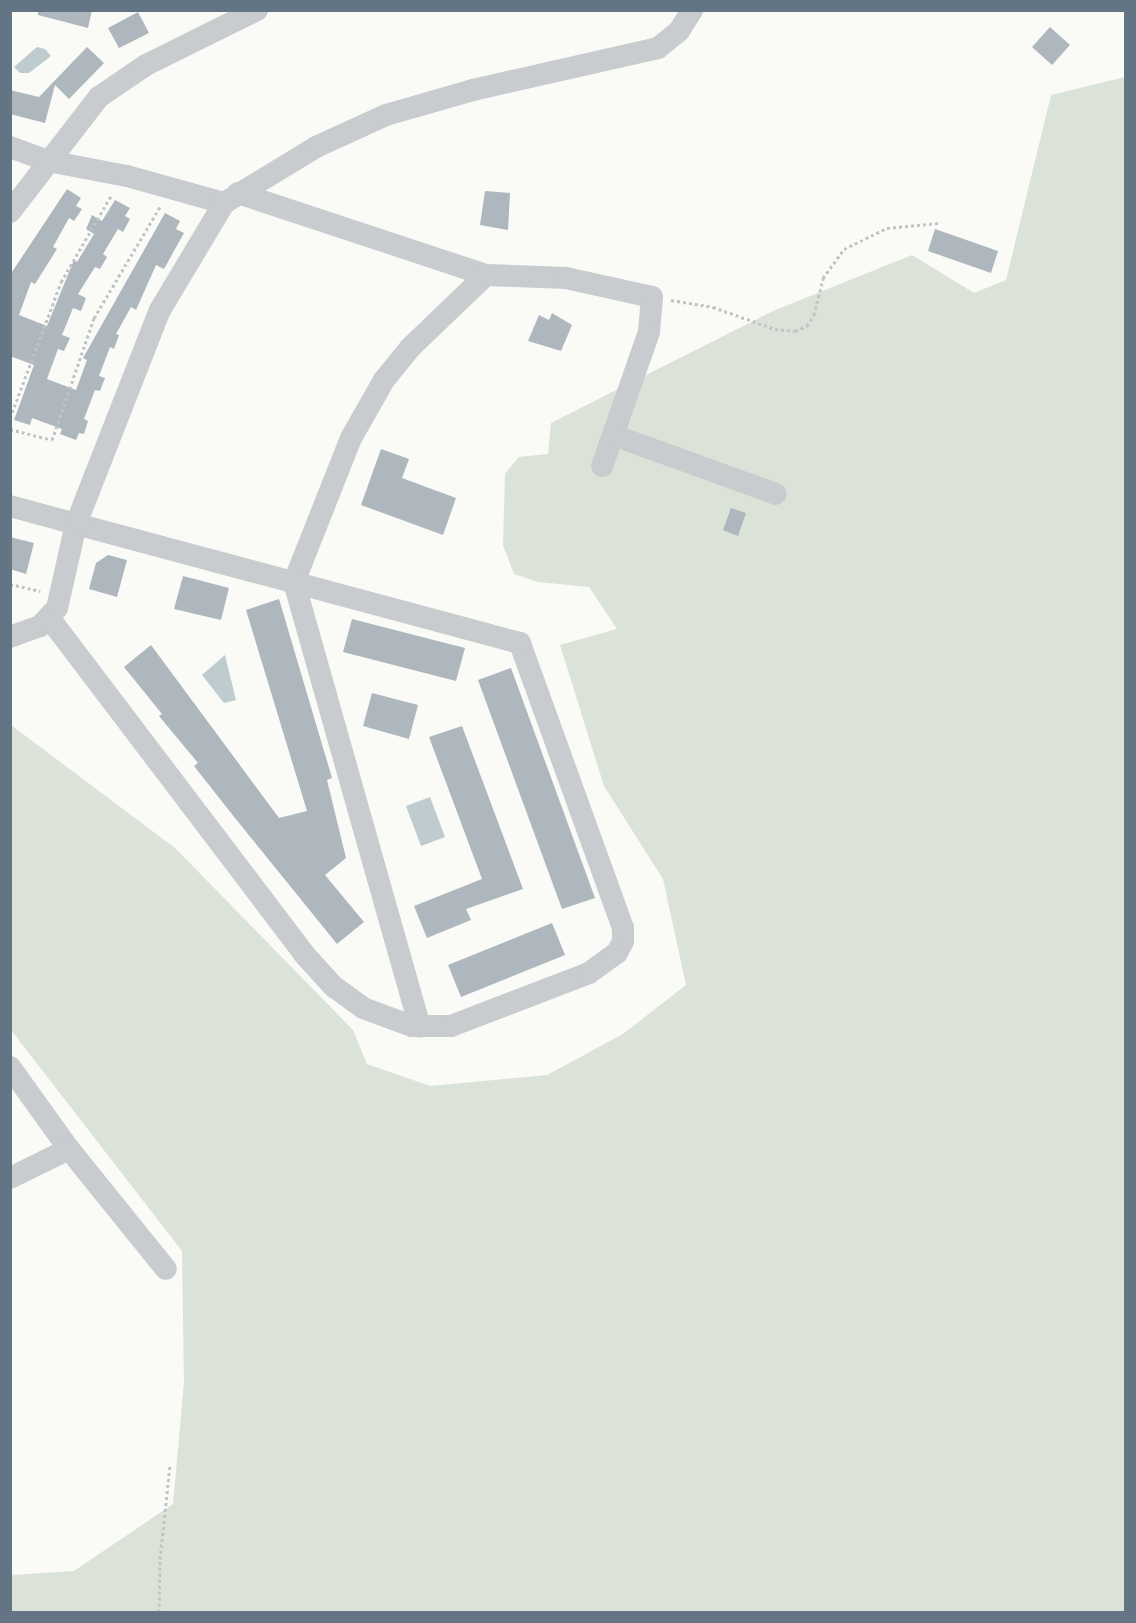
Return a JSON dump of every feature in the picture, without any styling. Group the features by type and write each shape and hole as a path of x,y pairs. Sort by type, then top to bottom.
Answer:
{"street":[{"path":"10,212 88,107 111,87 146,65 257,10"},
{"path":"10,637 50,619 57,608 76,524 160,310 231,198 316,147 386,115 473,90 658,48 679,31 692,10"},
{"path":"10,147 48,161 231,198 486,275 566,278 652,297 649,332 602,466"},
{"path":"420,1026 294,582 351,438 384,380 410,348 486,275"},
{"path":"613,435 776,494"},
{"path":"10,506 520,643 624,928 623,941 617,953 589,973 451,1026 420,1026 391,1020 363,1008 333,986 304,954 50,619"},
{"path":"10,1067 69,1149 166,1269"},
{"path":"10,1178 69,1149"}],"path":[{"path":"10,418 61,282 124,175"},
{"path":"10,429 52,440 94,318 172,187"},
{"path":"652,297 713,307 775,330 795,331 807,326 814,315 824,278 844,249 886,228 939,223"},
{"path":"10,584 40,591"},
{"path":"159,1612 160,1559 170,1466"}],"shaded area":[{"path":"37,47 45,49 51,56 29,73 20,73 14,67"},
{"path":"1125,77 1125,1612 11,1612 10,1568 13,1575 74,1571 173,1504 184,1383 182,1251 11,1030 11,725 175,848 353,1030 367,1064 430,1086 547,1075 623,1034 686,985 663,879 604,786 560,645 617,629 589,587 538,582 514,574 503,545 505,474 519,457 548,454 551,423 773,311 912,255 974,293 1006,280 1051,95"},
{"path":"225,655 236,700 224,703 202,675"},
{"path":"430,797 445,837 421,846 406,806"}],"building":[{"path":"38,10 92,10 88,28 38,15"},
{"path":"138,12 149,33 119,48 108,28"},
{"path":"1050,27 1070,45 1052,65 1032,47"},
{"path":"87,47 104,63 69,99 55,85 45,123 10,114 10,90 39,97"},
{"path":"67,189 81,198 76,206 82,209 74,221 69,218 53,247 57,249 35,284 31,282 19,315 47,326 74,260 77,262 94,234 86,229 92,215 102,221 115,200 130,208 125,216 130,219 123,232 118,229 103,254 107,257 100,269 95,267 78,294 86,298 81,311 73,308 62,335 70,338 64,351 58,349 47,379 76,390 87,360 83,358 165,213 180,221 176,229 184,233 164,269 156,265 136,310 131,307 116,334 119,335 114,349 110,347 99,376 105,378 100,391 95,390 84,419 88,421 84,434 79,433 76,440 60,434 62,429 32,418 30,425 14,420 34,365 10,356 10,275"},
{"path":"485,191 510,193 508,230 480,225"},
{"path":"935,229 998,251 991,273 928,251"},
{"path":"552,313 572,325 561,351 528,341 539,315 549,320"},
{"path":"381,449 409,459 402,478 456,498 443,535 361,505"},
{"path":"731,508 746,513 738,536 723,530"},
{"path":"10,537 34,543 26,574 10,569"},
{"path":"108,555 127,560 117,597 89,589 96,563"},
{"path":"183,576 229,588 221,620 174,609"},
{"path":"279,599 332,778 327,780 346,858 325,875 364,922 337,944 194,766 198,763 159,716 162,714 124,667 151,645 279,818 307,811 246,610"},
{"path":"352,619 465,648 456,681 343,652"},
{"path":"511,668 595,898 562,909 478,680"},
{"path":"372,693 418,705 409,739 363,726"},
{"path":"462,726 523,889 466,909 471,920 427,938 414,906 482,879 429,737"},
{"path":"552,923 565,955 461,997 448,965"}]}
